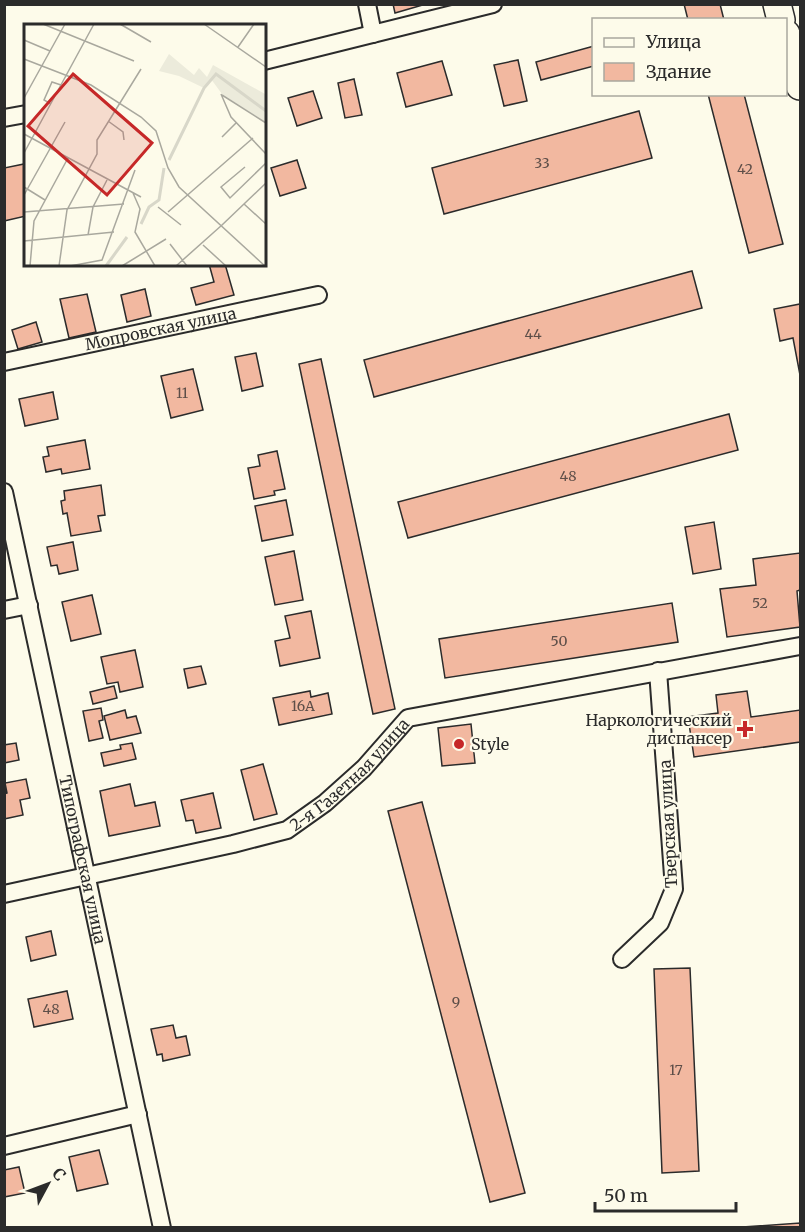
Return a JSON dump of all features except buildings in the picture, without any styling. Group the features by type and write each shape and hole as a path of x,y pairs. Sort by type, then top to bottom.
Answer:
{"main road":[{"path":"787,37 801,86"}],"street":[{"path":"366,4 373,34"},
{"path":"266,61 493,4"},
{"path":"4,118 24,114"},
{"name":"Мопровская улица","path":"4,362 318,295"},
{"name":"Типографская улица","path":"4,492 162,1227"},
{"path":"4,610 29,605"},
{"name":"2-я Газетная улица","path":"4,894 234,844 287,830 325,803 364,768 408,718 801,646"},
{"name":"Тверская улица","path":"622,959 660,923 674,889 658,671"},
{"path":"4,1146 138,1114"}],"place":[{"name":"Наркологический диспансер","path":"745,729"},
{"name":"Style","path":"459,744"}]}
